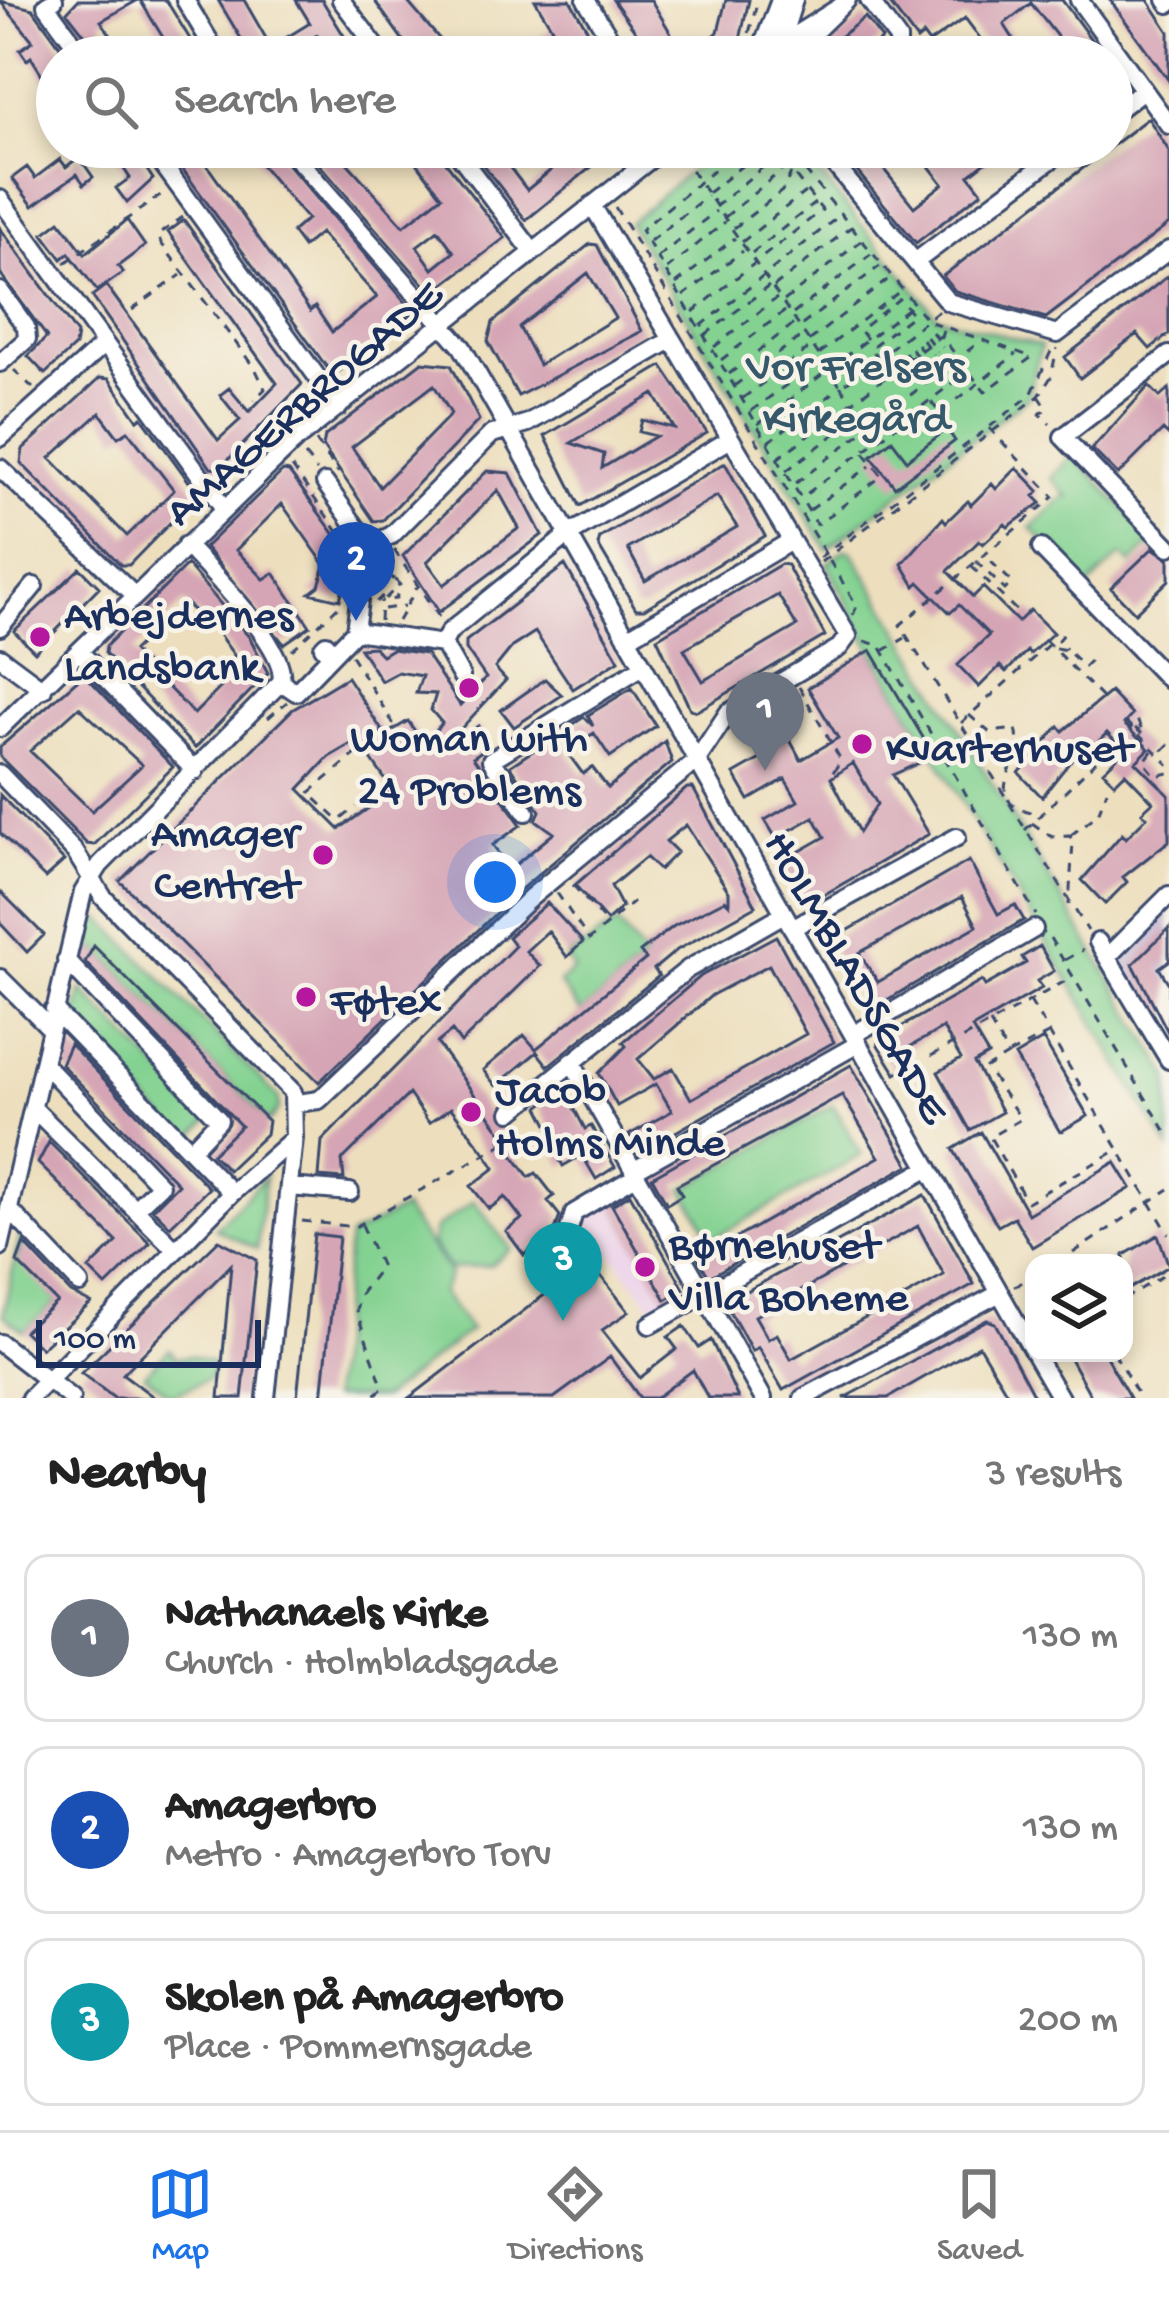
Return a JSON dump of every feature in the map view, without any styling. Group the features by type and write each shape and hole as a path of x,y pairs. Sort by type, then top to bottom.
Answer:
{"street":[{"path":"54,0 46,5 69,36"},
{"path":"185,0 206,36"},
{"path":"341,0 368,36"},
{"path":"586,0 604,36"},
{"path":"770,36 780,0"},
{"path":"784,36 794,0"},
{"path":"869,0 896,36"},
{"path":"1079,0 1105,36"},
{"path":"802,36 842,4"},
{"path":"1133,76 1169,125"},
{"path":"1133,98 1143,90"},
{"path":"165,168 339,406"},
{"name":"HOLMBLADSGADE","path":"306,168 462,347 1025,1337"},
{"path":"474,168 533,253"},
{"name":"AMAGERBROGADE","path":"0,728 223,507 442,322 639,168"},
{"path":"837,168 948,302 1057,334 1169,250"},
{"path":"915,262 1040,168"},
{"path":"0,199 223,507"},
{"path":"297,1103 320,1100 555,877 697,760 728,713 839,648 848,636 671,340 600,199"},
{"path":"0,292 26,327 27,338 2,362"},
{"path":"346,639 353,595 392,535 492,434 508,430 671,340"},
{"path":"0,438 103,345"},
{"path":"1169,355 1063,437 1169,547"},
{"path":"0,1247 78,903 91,878 195,772 346,639 444,636 568,535 729,440"},
{"path":"0,468 135,596"},
{"path":"325,482 361,534 386,544"},
{"path":"627,638 791,541"},
{"path":"186,545 241,606 282,664 289,687"},
{"path":"1041,548 1169,680"},
{"path":"2,620 34,586"},
{"path":"444,636 461,676"},
{"path":"80,652 195,772"},
{"path":"0,657 43,689"},
{"path":"526,812 490,760 643,666"},
{"path":"0,775 75,852 103,897 287,1083 297,1103 266,1398"},
{"path":"513,1117 572,1062 688,969 957,836"},
{"path":"1169,896 1102,949 1169,1060"},
{"path":"562,1252 574,1214 1034,929"},
{"path":"66,960 219,1120 191,1150"},
{"path":"0,978 52,1019 232,1192"},
{"path":"572,1062 763,1398"},
{"path":"43,1063 160,1184 135,1209"},
{"path":"34,1108 176,1249"},
{"path":"30,1398 232,1192 294,1138"},
{"path":"0,1156 17,1172"},
{"path":"650,1325 929,1168"},
{"path":"290,1187 350,1192"},
{"path":"9,1210 80,1284"},
{"path":"816,1395 1000,1293"},
{"path":"95,1301 111,1317"},
{"path":"0,1342 71,1398"},
{"name":"HOLMBLADSGADE","path":"1039,1362 1060,1398"}],"path":[{"path":"749,36 758,0"},
{"path":"689,168 880,443"},
{"path":"716,168 641,230 764,444 817,525 882,476 863,451"},
{"path":"649,242 740,168"},
{"path":"658,257 762,168"},
{"path":"789,168 822,210"},
{"path":"732,230 782,191 789,168"},
{"path":"666,270 789,168 804,169 902,290 909,318 873,346 865,344"},
{"path":"54,271 177,184"},
{"path":"682,297 807,191"},
{"path":"600,199 764,444 857,607 848,636 884,651 1169,1137"},
{"path":"749,255 816,202"},
{"path":"692,314 831,202"},
{"path":"195,209 158,235 256,370 265,389 254,400"},
{"path":"700,327 841,215"},
{"path":"705,336 851,227"},
{"path":"674,285 736,237"},
{"path":"712,348 862,240"},
{"path":"719,361 872,253"},
{"path":"728,376 882,265"},
{"path":"132,310 182,274"},
{"path":"742,399 892,277"},
{"path":"749,413 902,290"},
{"path":"777,459 938,334 1032,357 985,392 946,347 938,334 928,322 900,299 860,330 865,344"},
{"path":"741,459 928,322 948,302"},
{"path":"890,306 897,327"},
{"path":"757,425 908,308"},
{"path":"884,311 903,323"},
{"path":"878,315 891,332"},
{"path":"872,320 885,337"},
{"path":"866,325 879,342"},
{"path":"734,386 805,334"},
{"path":"991,430 1034,390 1057,334"},
{"path":"808,568 1039,396 1052,377 1057,334"},
{"path":"946,347 963,337"},
{"path":"793,485 980,342"},
{"path":"921,345 935,352"},
{"path":"921,345 928,359"},
{"path":"921,345 922,363"},
{"path":"873,346 879,359"},
{"path":"930,400 940,413 1018,353"},
{"path":"904,357 916,368"},
{"path":"896,365 908,374 904,357"},
{"path":"2,362 43,399"},
{"path":"801,498 880,443 969,371"},
{"path":"1034,390 1047,408 1040,414 1063,437"},
{"path":"784,472 860,414"},
{"path":"991,430 1054,496 900,626 1070,907 1102,949 1063,961"},
{"path":"302,451 325,482"},
{"path":"808,512 873,464"},
{"path":"386,544 418,586 444,636"},
{"path":"972,562 1005,590 1012,582 983,554"},
{"path":"972,562 1023,617"},
{"path":"286,655 353,595 396,598 400,584 394,577 380,577"},
{"path":"378,592 394,577"},
{"path":"385,635 418,586"},
{"path":"381,599 385,635"},
{"path":"381,609 406,606"},
{"path":"1064,634 1058,640 1084,668 1090,661"},
{"path":"884,651 907,637"},
{"path":"346,639 393,723 310,793 339,821 356,807"},
{"path":"959,724 1047,642 1103,699"},
{"path":"1054,650 1067,650"},
{"path":"792,676 841,760 832,774"},
{"path":"266,716 269,719 289,687"},
{"path":"969,715 988,732 1016,729 1020,742 1006,772 1006,793 1017,807 1041,814"},
{"path":"1132,728 1144,735 1138,722 1144,717"},
{"path":"1126,722 1169,765"},
{"path":"1023,831 1132,728"},
{"path":"1169,744 1163,750 1169,757"},
{"path":"1153,749 1144,762 1148,771 1156,776 1169,773"},
{"path":"1032,823 1052,837 1070,836 1098,814 1106,790"},
{"path":"1070,836 1076,852 1066,890 1070,907"},
{"path":"555,877 607,924"},
{"path":"555,877 589,940 633,902"},
{"path":"931,1056 1073,977"},
{"path":"1030,1001 1169,1234"},
{"path":"990,1023 1008,1054"},
{"path":"1049,1033 986,1068 1021,1119 990,1137 1028,1202 1119,1149"},
{"path":"1054,1040 1060,1036"},
{"path":"1088,1098 1095,1094"},
{"path":"286,1220 361,1223 520,1134 513,1117"},
{"path":"1072,1254 1169,1189"},
{"path":"361,1223 381,1267 361,1293 356,1310 383,1388 371,1398"},
{"path":"1133,1294 1169,1272"},
{"path":"1000,1293 1025,1281"},
{"path":"1119,1362 1140,1398"}],"shaded area":[{"path":"1169,897 1169,1044 1113,949"},
{"name":"Børnehuset Villa Boheme","path":"628,1191 684,1289 652,1307 586,1221 588,1214"}],"green space":[{"name":"Vor Frelsers Kirkegård","path":"693,168 814,168 937,316 1041,346 1028,397 827,549 629,223"},
{"path":"1073,455 1154,540 1131,564 1121,555 1088,587 1031,528 1065,496 1070,499 1051,478"},
{"path":"845,549 852,552 1169,1076 1169,1148 872,650 827,564"},
{"path":"102,919 278,1097 279,1109 269,1122 95,947 86,953 91,922"},
{"path":"617,923 646,959 581,1013 559,983 574,969 566,959"},
{"path":"82,990 209,1120 187,1142 73,1023"},
{"path":"833,1105 862,1155 712,1239 684,1189"},
{"path":"265,1177 257,1249 215,1228"},
{"path":"474,1201 511,1249 490,1265 450,1269 432,1243 435,1229"},
{"path":"403,1209 450,1273 442,1293 470,1330 383,1398 331,1398 349,1237"},
{"path":"21,1230 28,1240 19,1255 57,1302 24,1331 3,1315"},
{"path":"170,1349 176,1358 192,1356 213,1363 210,1379 171,1395 144,1374"}],"building":[{"path":"78,0 138,0 101,21 111,36 86,36 67,12"},
{"path":"140,0 166,0 188,36 162,36"},
{"path":"218,0 244,0 265,36 239,36"},
{"path":"296,0 322,0 344,36 289,36 310,23"},
{"path":"374,0 406,0 437,36 400,36"},
{"path":"535,0 570,0 590,34 541,36 552,28"},
{"path":"613,0 651,0 672,36 639,36"},
{"path":"726,0 749,0 741,36 714,36"},
{"path":"887,0 1062,0 1089,36 1057,36 1031,3 1004,24 1012,36 978,36 965,18 939,36 914,36"},
{"path":"1110,0 1148,0 1169,32 1169,81"},
{"path":"0,1 33,9 53,36 36,36 36,65 20,50 33,41"},
{"path":"865,17 880,36 841,36"},
{"path":"1148,118 1169,151 1169,224 1046,318 955,291 943,276 1083,168 1133,168 1133,130"},
{"path":"27,167 35,178 48,168 87,168 93,177 84,184 77,174 33,206 12,178"},
{"path":"123,168 146,168 153,179 127,203 116,188 130,178"},
{"path":"182,168 209,168 310,311 315,307 332,332 377,297 320,233 303,247 292,232 307,219 264,168 291,168 414,312 336,374"},
{"path":"322,168 352,168 404,226 442,196 421,168 450,168 505,238 432,293","holes":["438,230 454,252 433,269 417,246"]},
{"path":"485,168 510,168 527,190 550,168 590,168 526,220"},
{"path":"854,168 883,168 914,207 943,184 930,168 978,168 969,175 982,192 916,243"},
{"path":"127,220 145,246 118,266 123,273 97,291 69,253 62,259 43,234 60,221 85,254"},
{"path":"184,220 302,384 219,469 211,468 92,296 106,285 218,440 240,420 220,395 229,388 249,412 277,383 168,232"},
{"path":"0,228 77,334 75,346 45,374 28,356 47,337 0,273"},
{"path":"590,244 597,245 642,331 518,396 488,341 493,322","holes":["588,273 615,318 539,365 519,327"]},
{"path":"1169,275 1169,334 1150,349 1137,334 1080,378 1065,357"},
{"path":"422,362 451,365 479,420 383,520 374,521 323,447 325,436","holes":["434,385 451,414 380,487 352,447"]},
{"path":"662,366 707,433 580,506 545,436","holes":["654,394 674,428 642,420 639,432 656,436 602,468 604,454 571,443"]},
{"path":"100,378 109,379 198,494 129,565 121,565 21,463 23,449","holes":["100,413 118,437 128,431 174,490 127,536 50,458"]},
{"path":"1149,386 1160,397 1169,389 1169,436 1163,430 1118,475 1092,449"},
{"path":"947,429 955,441 895,487 871,456 892,440 907,460"},
{"path":"725,463 765,536 644,609 636,609 598,545 600,538","holes":["717,496 737,527 645,581 628,549"]},
{"path":"1017,468 1039,491 1034,496 1041,503 1008,527 1005,524 983,544 979,541 948,571 973,597 983,587 1018,622 1030,610 1053,633 1006,672 1000,666 979,687 958,665 989,635 959,605 950,613 919,582 915,586 902,564 943,518 946,522 968,501 971,505 992,484 996,489"},
{"path":"283,471 289,472 350,555 340,600 310,593 319,586 325,565 282,504 236,550 264,579 274,573 310,626 284,644 205,547"},
{"path":"487,471 510,473 542,535 439,612 403,556","holes":["498,490 519,528 444,585 427,562"]},
{"path":"1153,548 1169,559 1169,580 1135,613 1111,588"},
{"path":"781,564 787,565 825,636 697,711 690,709 657,638","holes":["778,595 797,626 703,681 684,649"]},
{"path":"187,565 250,638 268,673 195,748 105,653 106,646","holes":["184,602 215,629 242,666 194,714 133,651"]},
{"name":"Amager Centret","path":"565,565 619,660 573,689 535,632 512,647 495,668 506,680 456,734 460,739 478,726 489,746 473,757 521,825 493,845 509,870 554,833 536,820 540,811 510,766 584,717 593,726 588,715 632,688 656,726 610,757 594,733 566,751 583,774 592,767 608,788 665,741 672,762 521,889 319,1082 120,881 292,710 347,677 385,735 408,721 424,744 442,723 431,710 436,694 416,693 422,676 398,672 381,681 360,648 374,647 382,655 392,649 426,654 460,705 486,678 466,649 466,641","holes":["358,740 393,791 339,829 299,789 329,757"]},
{"path":"80,568 99,587 35,652 14,631"},
{"path":"871,650 934,756 893,775 929,834 806,905 781,862 825,837 814,817 776,838 765,820 798,801 785,779 749,800 734,774 771,753 756,727 776,715 801,760 838,738 808,688","holes":["853,763 877,804 859,832 831,778"]},
{"path":"84,674 173,767 94,845 87,844 0,757 0,747","holes":["79,707 142,765 92,811 30,751"]},
{"path":"545,679 562,695 514,727 501,710"},
{"path":"1110,692 1132,715 1124,724 1149,749 1136,762 1169,795 1169,841 1123,877 1127,882 1105,904 1082,880 1122,834 1126,838 1147,817 1142,812 1153,802 1125,773 1115,783 1103,771 1124,751 1107,733 1086,754 1080,749 1042,797 1019,773 1059,726 1063,731"},
{"path":"687,788 693,788 756,906 677,950 654,969 659,976 548,1066 537,1052 496,1086 483,1070 524,1035 536,1049 646,959 640,952 674,926 725,900 729,904 729,892 686,825 666,841 677,852 659,870 646,857 611,886 622,907 607,921 575,885"},
{"path":"0,795 64,861 45,878 0,833"},
{"path":"969,861 998,914 1015,905 1024,920 868,1011 828,942","holes":["962,897 977,926 878,982 859,953"]},
{"path":"0,891 44,935 27,952 0,923"},
{"path":"547,903 583,942 567,957 548,931 526,951 540,966 461,1043 452,1031 437,1043 529,1177 536,1173 554,1196 548,1201 560,1216 555,1230 524,1255 506,1231 522,1219 505,1197 489,1209 471,1186 495,1168 483,1150 451,1108 429,1123 409,1094 342,1160 344,1179 319,1177 322,1141 515,946 508,937"},
{"path":"1169,928 1169,961 1159,968 1169,984 1169,1034 1133,964"},
{"path":"776,936 834,1042 642,1151 629,1135 672,1111 656,1084 617,1106 599,1073 626,1046 623,1042 701,976","holes":["769,965 806,1034 691,1099 673,1068 654,1079 638,1059 712,995"]},
{"path":"94,946 268,1121 266,1134 228,1170 212,1154 241,1126 85,962"},
{"path":"1040,946 1054,971 1037,981 1042,988 972,1028 988,1055 974,1063 1002,1112 970,1130 938,1072 961,1059 943,1028 906,1049 914,1064 896,1074 878,1045 880,1039 982,981 985,986 1026,963 1022,957"},
{"path":"1043,1039 1088,1116 1060,1132 1015,1056"},
{"path":"70,1044 209,1188 170,1226 153,1209 178,1184 61,1064"},
{"path":"851,1065 909,1165 709,1277 695,1253 714,1243 717,1249 879,1157 842,1095 677,1185 682,1195 667,1204 652,1177"},
{"path":"558,1092 566,1093 585,1129 591,1126 615,1167 596,1179 582,1155 563,1166 556,1153 561,1150 539,1107"},
{"path":"981,1132 1028,1214 1115,1162 1131,1188 1032,1247 1014,1217 998,1226 953,1149"},
{"path":"49,1142 150,1243 106,1286 89,1269 117,1242 38,1163"},
{"path":"630,1194 684,1289 666,1300 612,1205"},
{"path":"925,1195 974,1284 783,1390 758,1347 752,1351 729,1310 730,1300","holes":["918,1226 944,1275 791,1359 777,1334 768,1339 755,1316"]},
{"path":"314,1234 339,1237 322,1398 297,1398"},
{"path":"1158,1235 1169,1266 1133,1287 1133,1254 1126,1254"},
{"path":"219,1240 257,1260 242,1398 219,1398 231,1265 123,1374 155,1398 114,1398 81,1373"},
{"path":"24,1243 71,1293 91,1303 41,1348 24,1331 57,1302 17,1262"},
{"path":"589,1261 629,1312 602,1330 640,1378 677,1349 668,1337 684,1326 699,1348 711,1340 738,1398 708,1398 693,1370 656,1398 640,1398 610,1357 554,1398 409,1398"},
{"path":"987,1320 995,1323 1035,1398 1010,1398 979,1346 888,1398 844,1398"},
{"path":"1072,1362 1109,1362 1130,1398 1092,1398"}],"place":[{"name":"Amagerbro","path":"356,621"},
{"name":"Arbejdernes Landsbank","path":"40,637"},
{"name":"Woman with 24 Problems","path":"469,688"},
{"name":"Kvarterhuset","path":"862,744"},
{"name":"Nathanaels Kirke","path":"765,771"},
{"name":"Amager Centret","path":"323,855"},
{"name":"Føtex","path":"306,997"},
{"name":"Jacob Holms Minde","path":"471,1112"},
{"name":"Børnehuset Villa Boheme","path":"645,1267"},
{"name":"Skolen på Amagerbro","path":"563,1321"}]}
